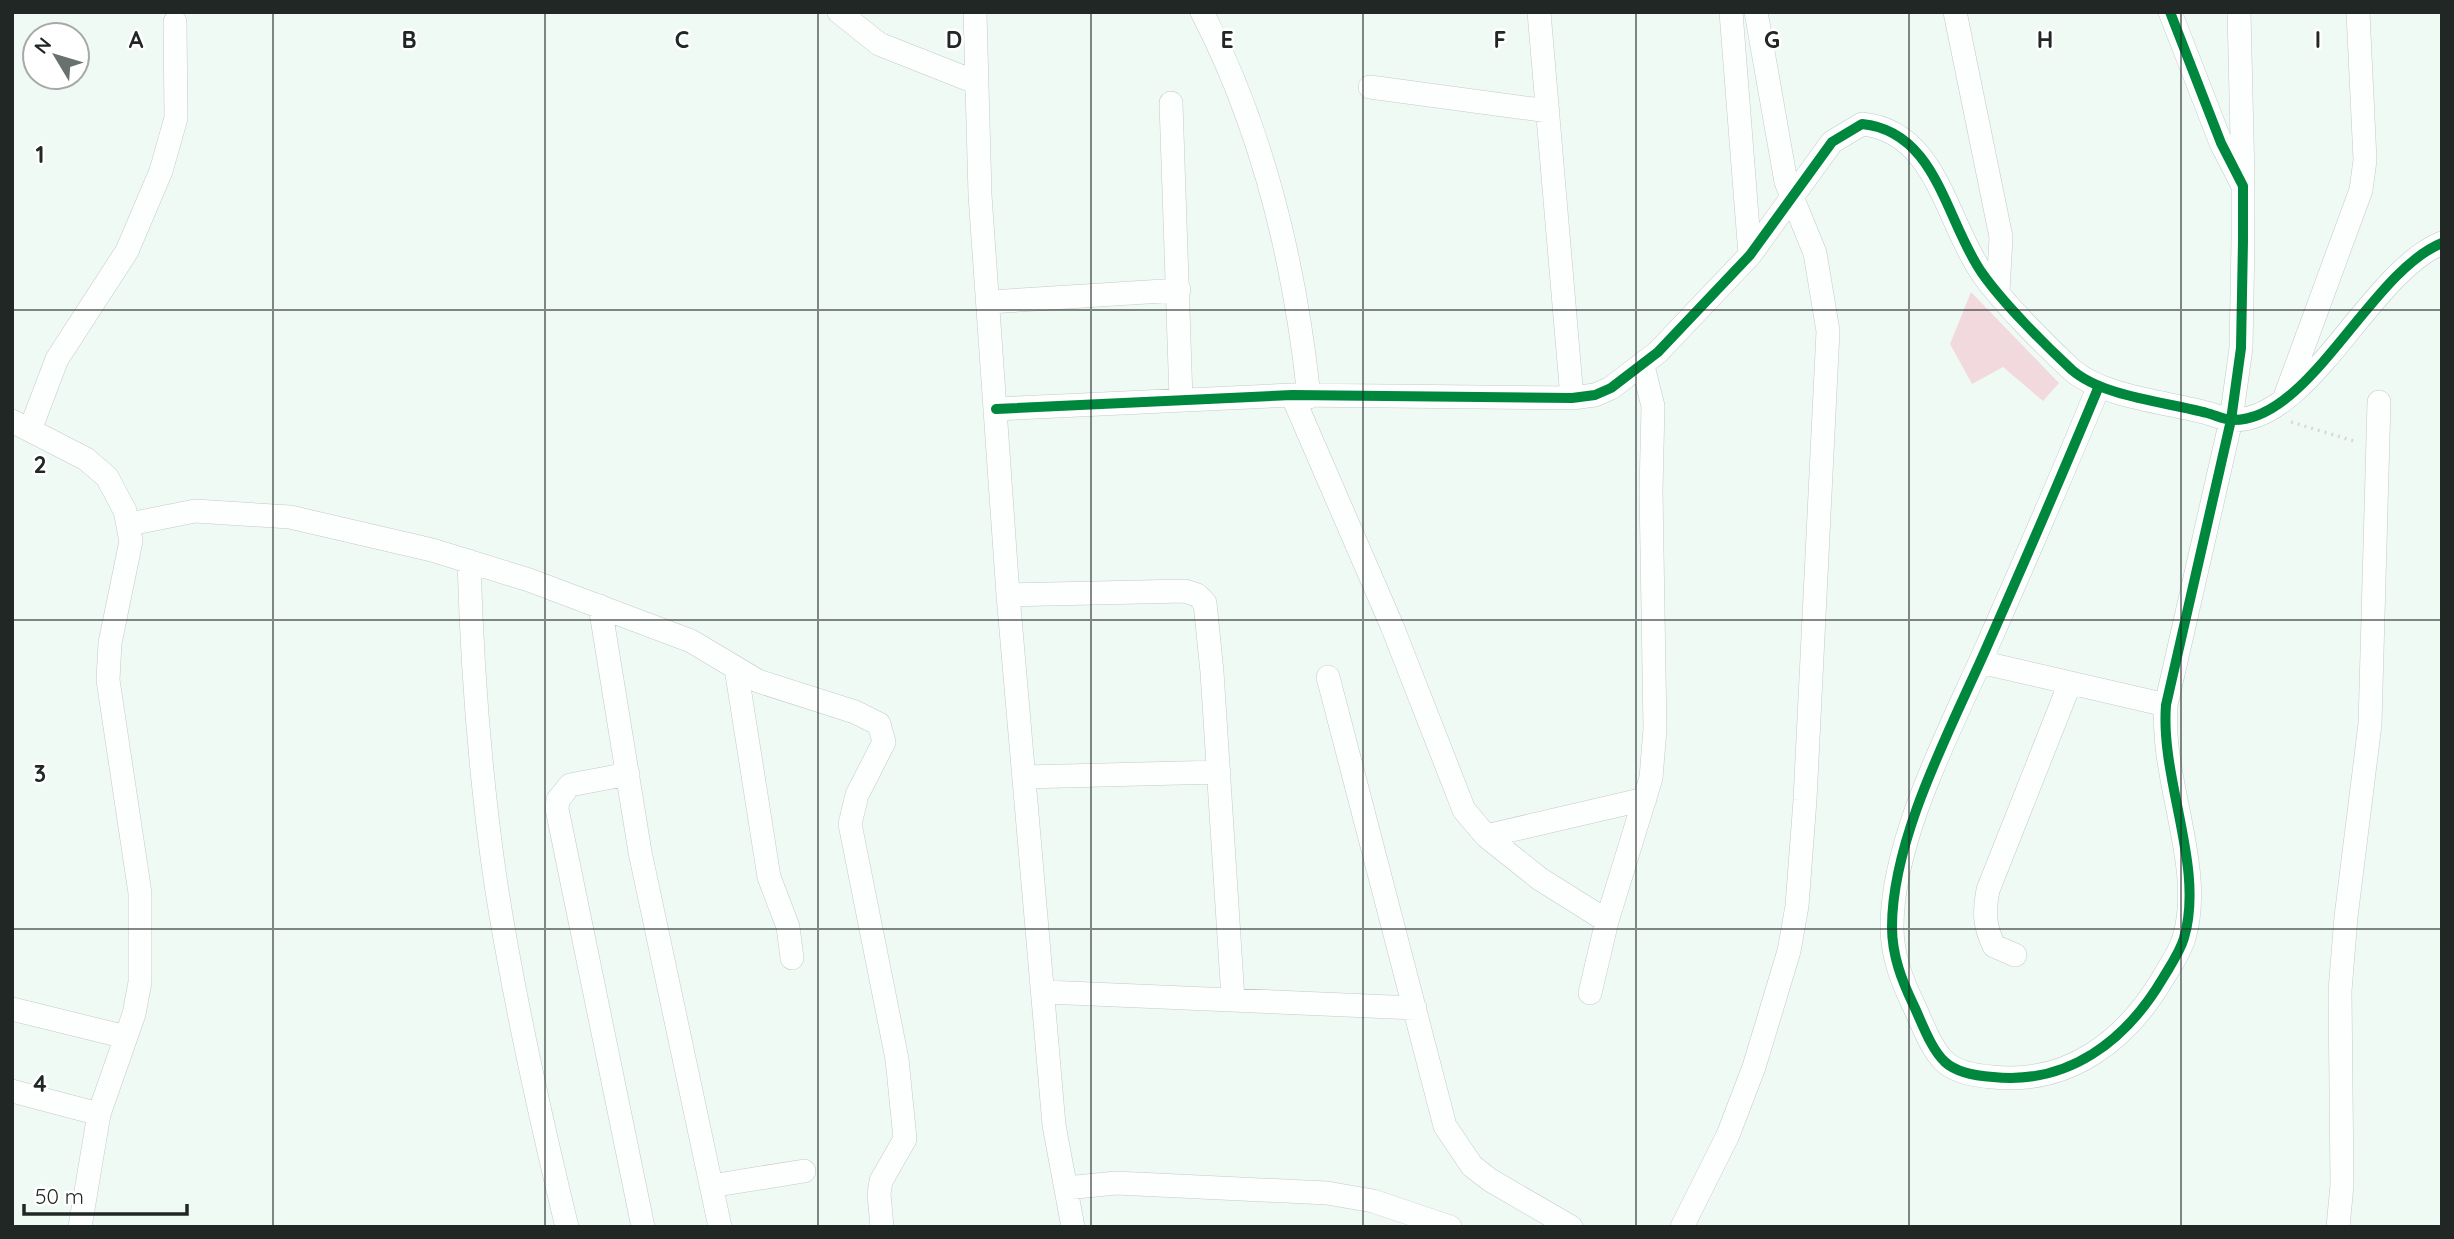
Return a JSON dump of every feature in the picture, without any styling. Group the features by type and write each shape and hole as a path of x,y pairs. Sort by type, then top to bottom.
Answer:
{"street":[{"path":"839,12 879,44 975,82"},
{"path":"975,12 975,82 1008,594 1045,992 1054,1125 1073,1227"},
{"path":"1202,12 1227,61 1254,131 1286,240 1301,321 1301,396 1464,810 1486,836 1540,879 1607,921"},
{"path":"1539,12 1572,398"},
{"path":"1731,12 1750,256"},
{"path":"1682,1227 1728,1135 1754,1067 1789,951 1797,906 1829,361 1825,301 1818,265 1786,182 1756,12"},
{"path":"1955,12 2001,237 1998,292"},
{"path":"2171,12 2221,143 2243,186"},
{"path":"2099,386 1980,662 1904,851 1892,929 1901,979 1945,1062 1960,1070 1985,1076 2016,1080 2041,1077 2092,1057 2118,1036 2142,1009 2184,940 2188,914 2186,860 2164,732 2166,705 2231,420 2241,348 2243,186 2239,12"},
{"path":"2278,404 2361,190 2365,160 2358,12"},
{"path":"80,1227 99,1114 134,1014 140,982 140,892 108,680 110,643 131,541 130,524 107,477 86,459 21,425 57,359 127,251 162,171 176,118 175,22"},
{"path":"1370,87 1548,111"},
{"path":"1171,103 1181,399"},
{"path":"996,409 1181,399 1301,396 1572,398 1595,395 1643,366 1750,256 1832,142 1862,124 1883,128 1909,144 1924,160 1973,259 1998,292 2072,369 2099,386 2231,420 2278,404 2334,350 2407,263 2442,243"},
{"path":"989,302 1179,290"},
{"path":"1590,993 1607,921 1651,778 1656,663 1651,491 1653,406 1643,366"},
{"path":"2339,1227 2342,1185 2340,991 2346,917 2370,724 2379,402"},
{"path":"130,524 195,511 290,517 469,561 691,641 758,681 870,718 883,732 884,742 857,795 850,824 897,1059 905,1139 881,1181 879,1194 882,1227"},
{"path":"469,561 472,656 495,877 536,1099 567,1227"},
{"path":"1008,594 1185,591 1197,595 1205,603 1233,999"},
{"path":"600,606 643,865 720,1227"},
{"path":"1980,662 2166,705"},
{"path":"736,668 769,877 788,927 792,958"},
{"path":"1328,677 1445,1126 1472,1166 1490,1180 1571,1227"},
{"path":"2015,955 1994,946 1987,932 1984,917 1988,890 2070,683"},
{"path":"1025,777 1219,772"},
{"path":"628,774 569,785 558,800 556,809 642,1227"},
{"path":"1486,836 1645,799"},
{"path":"1045,992 1415,1008"},
{"path":"12,1009 126,1037"},
{"path":"12,1091 99,1114"},
{"path":"711,1186 804,1171"},
{"path":"1066,1188 1116,1183 1279,1189 1350,1196 1418,1220 1450,1227"}],"path":[{"path":"2278,404 2281,419 2376,447"}],"shaded area":[{"path":"1971,292 2059,383 2043,401 2003,367 1972,384 1950,344"}],"cycle path":[{"path":"2099,386 1925,786 1912,822 1895,893 1892,927 1894,948 1898,968 1910,997 1927,1036 1940,1057 1955,1069 1974,1075 2020,1078 2046,1074 2070,1066 2113,1039 2148,1001 2175,959 2184,938 2189,911 2186,853 2169,763 2166,705 2231,420 2241,348 2243,186 2221,143 2170,12"},
{"path":"996,409 1292,395 1572,398 1595,395 1611,388 1658,352 1750,255 1832,142 1862,124 1887,130 1907,143 1923,161 1937,182 1982,273 2037,336 2072,370 2085,379 2118,393 2226,419 2261,414 2288,397 2314,372 2390,283 2416,259 2442,243"}]}
